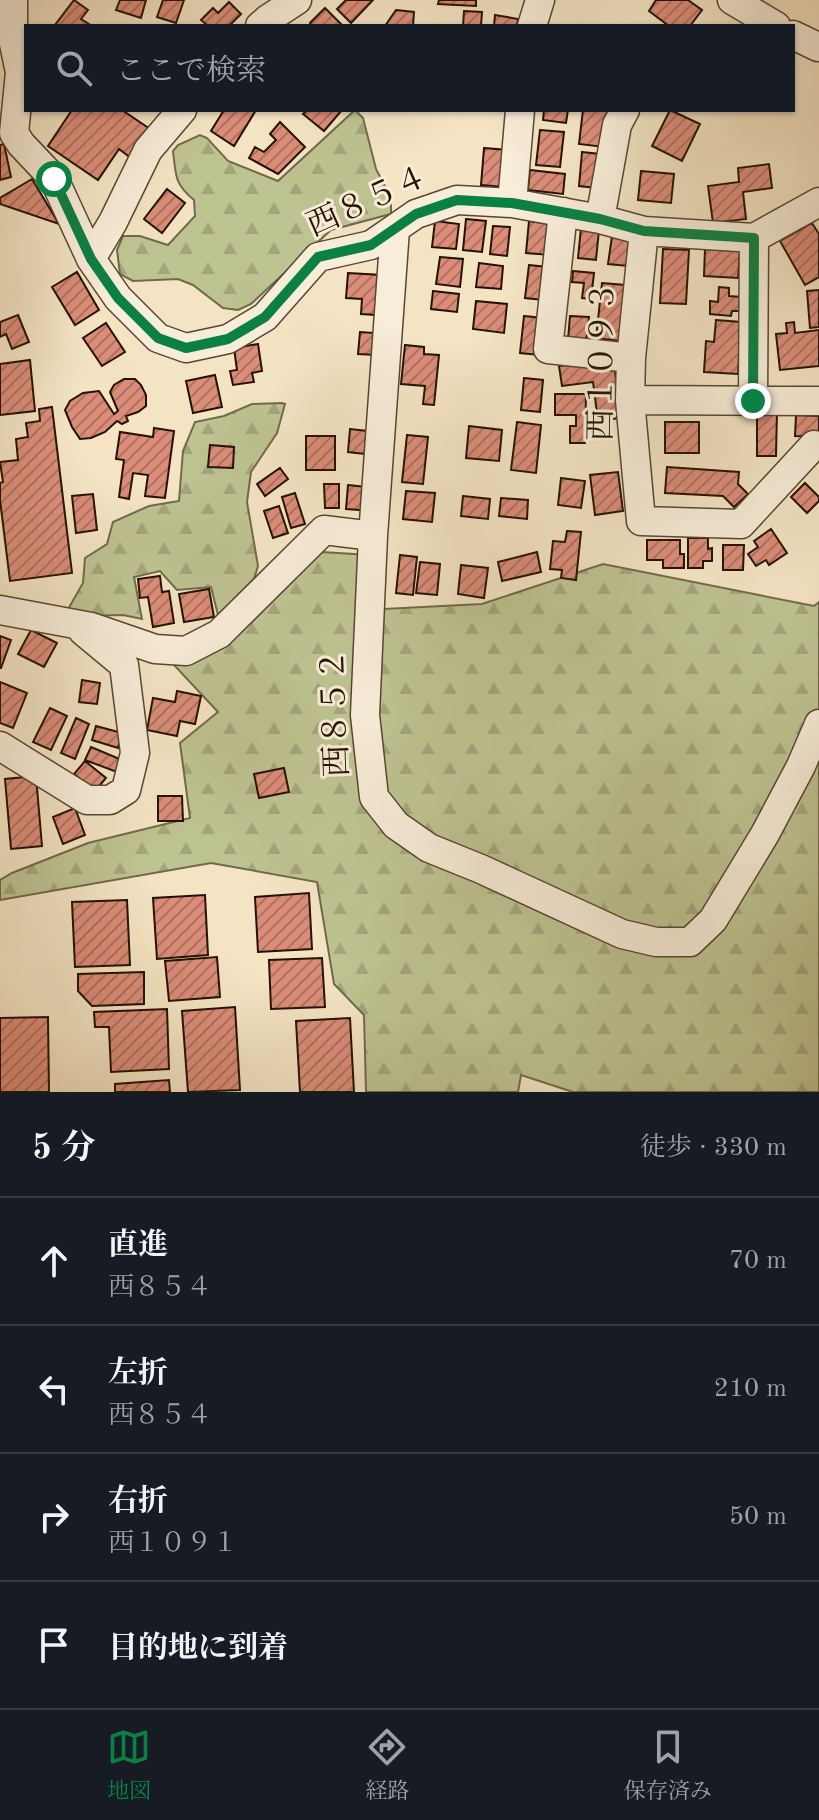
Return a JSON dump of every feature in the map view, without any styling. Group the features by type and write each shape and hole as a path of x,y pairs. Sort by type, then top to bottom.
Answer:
{"street":[{"name":"西８５４","path":"13,0 13,39 20,72 14,133 54,179 91,259 118,298 158,338 186,348 228,339 265,317 318,257 371,245 416,214 457,200 512,203 600,219 644,231 754,238"},
{"path":"262,24 297,0"},
{"path":"533,24 540,0"},
{"path":"732,0 773,24"},
{"path":"795,36 818,47"},
{"path":"819,41 819,57"},
{"path":"91,259 148,150 180,112"},
{"path":"512,203 520,112"},
{"path":"600,219 617,125 624,112"},
{"path":"753,401 754,238 819,202"},
{"path":"563,212 548,349 631,358"},
{"path":"0,610 91,627 155,649 186,651 219,634 324,530 373,536 395,229"},
{"name":"西１０９３","path":"644,231 631,358 630,400 641,521 741,524 814,445 819,446"},
{"path":"630,400 819,401"},
{"name":"西８５２","path":"373,536 365,715 374,797 396,825 429,848 622,934 656,942 690,942 713,920 765,834 819,724"},
{"path":"0,746 87,800 110,800 126,790 135,753 124,665 74,623"}],"green space":[{"path":"353,112 357,112 363,118 376,169 391,198 391,214 331,230 251,304 238,310 223,308 193,285 178,279 133,281 120,274 117,250 123,236 140,236 168,245 195,216 194,200 179,184 176,173 173,151 178,145 200,135 207,138 228,161 278,181"},
{"path":"252,404 285,404 277,433 251,472 247,502 258,566 254,579 218,615 211,587 177,590 160,571 134,577 142,619 123,615 79,616 67,611 83,583 85,558 107,544 113,522 149,506 179,501 183,451 195,422 224,416"},
{"path":"322,552 369,555 364,610 482,604 603,564 814,606 819,602 819,1092 573,1092 521,1075 518,1092 366,1092 364,1015 334,984 317,882 211,863 0,900 0,880 12,873 88,843 190,818 180,743 218,712 173,664"}],"building":[{"path":"74,0 88,10 81,19 89,24 56,24"},
{"path":"120,0 146,0 141,18 116,10"},
{"path":"163,0 184,0 176,23 157,17"},
{"path":"346,0 373,0 351,23 337,9"},
{"path":"439,0 476,0 476,6 438,4"},
{"path":"656,0 688,0 702,10 692,24 666,24 649,11"},
{"path":"229,2 241,14 231,24 206,24 201,20 213,8 218,13"},
{"path":"325,8 341,24 311,24"},
{"path":"396,10 414,12 413,24 386,24"},
{"path":"464,11 482,12 481,24 463,24"},
{"path":"495,15 518,19 517,24 494,24"},
{"path":"71,112 125,112 150,129 131,158 119,149 98,180 48,146"},
{"path":"223,112 255,112 234,146 211,131"},
{"path":"305,112 340,112 324,131 303,114"},
{"path":"544,112 568,112 566,123 543,120"},
{"path":"583,112 609,112 604,147 579,144"},
{"path":"669,112 700,124 682,161 652,146"},
{"path":"280,122 305,147 278,174 249,158 255,147 264,152 276,140 270,134"},
{"path":"540,130 564,132 560,167 536,165"},
{"path":"4,144 11,177 0,180 0,145"},
{"path":"484,148 508,150 504,187 481,185"},
{"path":"582,152 600,154 596,188 579,186"},
{"path":"769,164 772,188 743,192 746,219 713,223 708,186 739,182 738,168"},
{"path":"530,170 565,174 563,194 528,190"},
{"path":"641,171 674,174 671,203 638,200"},
{"path":"32,179 59,224 0,204 0,198"},
{"path":"167,189 185,203 162,233 144,219"},
{"path":"466,219 486,221 482,252 463,250"},
{"path":"435,221 459,224 456,249 432,247"},
{"path":"529,221 553,224 550,255 526,253"},
{"path":"812,223 819,234 819,277 805,285 780,241"},
{"path":"493,226 510,227 507,256 490,254"},
{"path":"581,228 599,230 596,260 578,258"},
{"path":"612,236 631,238 628,266 608,264"},
{"path":"663,249 689,250 686,304 660,303"},
{"path":"705,249 740,251 738,278 704,276"},
{"path":"440,257 463,259 460,287 436,284"},
{"path":"479,263 503,266 501,289 476,287"},
{"path":"529,265 547,267 543,300 525,298"},
{"path":"573,271 594,273 591,299 582,298 584,283 572,282"},
{"path":"77,272 99,310 75,325 52,287"},
{"path":"348,273 382,275 377,355 358,354 360,332 374,333 376,315 361,314 362,299 346,298"},
{"path":"602,283 625,285 619,341 596,338"},
{"path":"719,287 729,288 729,296 741,297 740,311 732,311 731,316 710,314 710,301 718,302"},
{"path":"819,290 819,327 810,328 807,291"},
{"path":"433,291 459,294 457,312 431,309"},
{"path":"476,301 507,304 504,333 473,329"},
{"path":"18,315 29,342 12,349 6,334 0,337 0,322"},
{"path":"524,316 543,318 539,355 520,353"},
{"path":"570,316 589,317 586,342 568,340"},
{"path":"716,320 741,322 738,374 704,372 706,341 714,342"},
{"path":"794,322 795,333 819,330 819,366 780,370 776,334 787,333 786,323"},
{"path":"106,323 125,352 102,366 83,338"},
{"path":"258,344 262,371 252,373 254,382 233,385 230,371 237,370 234,348"},
{"path":"405,345 424,347 424,354 439,355 434,405 423,404 425,386 401,384"},
{"path":"30,360 35,411 0,415 0,364"},
{"path":"593,362 614,365 621,418 598,421 593,382 562,386 559,366"},
{"path":"215,375 222,407 193,413 186,381"},
{"path":"524,378 543,380 540,412 521,410"},
{"path":"124,379 135,379 141,385 146,395 146,406 126,416 128,421 122,424 117,421 105,432 80,439 65,410 70,401 83,393 99,391 114,414 118,411 110,392 114,385"},
{"path":"555,394 586,394 585,443 570,443 570,426 576,426 576,415 555,415"},
{"path":"52,407 72,573 10,581 0,500 0,483 3,482 0,462 18,460 16,439 28,437 26,423 40,421 39,409"},
{"path":"757,412 777,412 776,456 757,456"},
{"path":"796,415 819,416 819,437 795,436"},
{"path":"517,422 541,425 536,473 511,470"},
{"path":"665,422 699,422 699,453 665,453"},
{"path":"469,426 502,430 499,461 466,458"},
{"path":"154,428 174,431 165,498 145,496 148,475 133,473 129,499 119,497 124,460 116,459 120,432 153,437"},
{"path":"350,429 376,432 374,455 348,452"},
{"path":"407,435 428,437 423,484 402,482"},
{"path":"306,436 335,436 335,470 306,470"},
{"path":"210,445 234,447 233,468 208,467"},
{"path":"667,467 739,472 738,484 748,494 734,507 723,496 665,493"},
{"path":"280,468 288,479 265,496 257,484"},
{"path":"618,472 623,511 595,515 590,475"},
{"path":"561,478 585,481 581,508 558,505"},
{"path":"805,483 819,497 807,513 791,497"},
{"path":"324,484 339,484 339,508 325,508"},
{"path":"348,485 375,488 373,511 346,509"},
{"path":"406,491 435,493 432,522 403,519"},
{"path":"295,493 305,524 291,528 282,497"},
{"path":"93,494 97,530 76,533 72,496"},
{"path":"463,496 490,499 488,519 461,516"},
{"path":"501,498 528,500 527,519 499,516"},
{"path":"279,506 288,533 273,538 264,511"},
{"path":"771,529 787,553 769,565 766,560 756,566 748,554 758,547 754,541"},
{"path":"567,531 581,532 576,580 561,578 562,570 550,569 553,541 565,542"},
{"path":"688,538 708,538 712,561 703,561 703,568 688,568"},
{"path":"647,540 680,540 684,568 663,568 663,560 647,560"},
{"path":"723,545 744,545 743,570 723,570"},
{"path":"537,552 541,572 502,581 498,562"},
{"path":"400,555 417,557 413,595 396,593"},
{"path":"420,562 440,564 437,595 416,593"},
{"path":"461,565 488,568 484,598 458,594"},
{"path":"160,576 162,592 169,591 174,623 153,627 148,597 140,598 138,579"},
{"path":"209,589 214,617 184,622 179,594"},
{"path":"31,630 57,643 44,667 18,654"},
{"path":"0,636 11,640 1,668 0,668"},
{"path":"82,680 100,683 97,704 79,702"},
{"path":"0,682 27,693 13,728 0,723"},
{"path":"177,691 201,696 195,724 180,721 177,736 147,730 153,698 175,702"},
{"path":"50,708 67,716 51,750 33,742"},
{"path":"76,718 89,724 75,759 61,753"},
{"path":"96,726 122,733 118,748 92,740"},
{"path":"91,747 122,760 117,772 85,760"},
{"path":"85,761 106,778 95,791 74,774"},
{"path":"284,768 289,792 259,798 254,774"},
{"path":"36,776 42,846 11,849 5,779"},
{"path":"158,796 182,796 183,821 158,821"},
{"path":"75,808 85,835 63,844 53,817"},
{"path":"309,893 312,949 258,952 255,897"},
{"path":"205,895 208,955 157,959 153,898"},
{"path":"127,900 130,965 75,967 72,902"},
{"path":"217,957 220,997 169,1001 165,961"},
{"path":"322,958 325,1007 271,1009 269,960"},
{"path":"144,972 144,1004 92,1006 78,991 78,974"},
{"path":"235,1007 240,1090 188,1092 182,1011"},
{"path":"167,1009 169,1069 111,1072 109,1027 95,1027 94,1012"},
{"path":"48,1017 49,1092 0,1092 0,1018"},
{"path":"350,1018 354,1092 300,1092 296,1021"},
{"path":"169,1080 170,1092 115,1092 115,1084"}],"route":[{"path":"54,179 91,259 118,298 158,338 186,348 228,339 265,317 318,257 371,245 416,214 457,200 512,203 600,219 644,231 754,238 753,401"}]}
